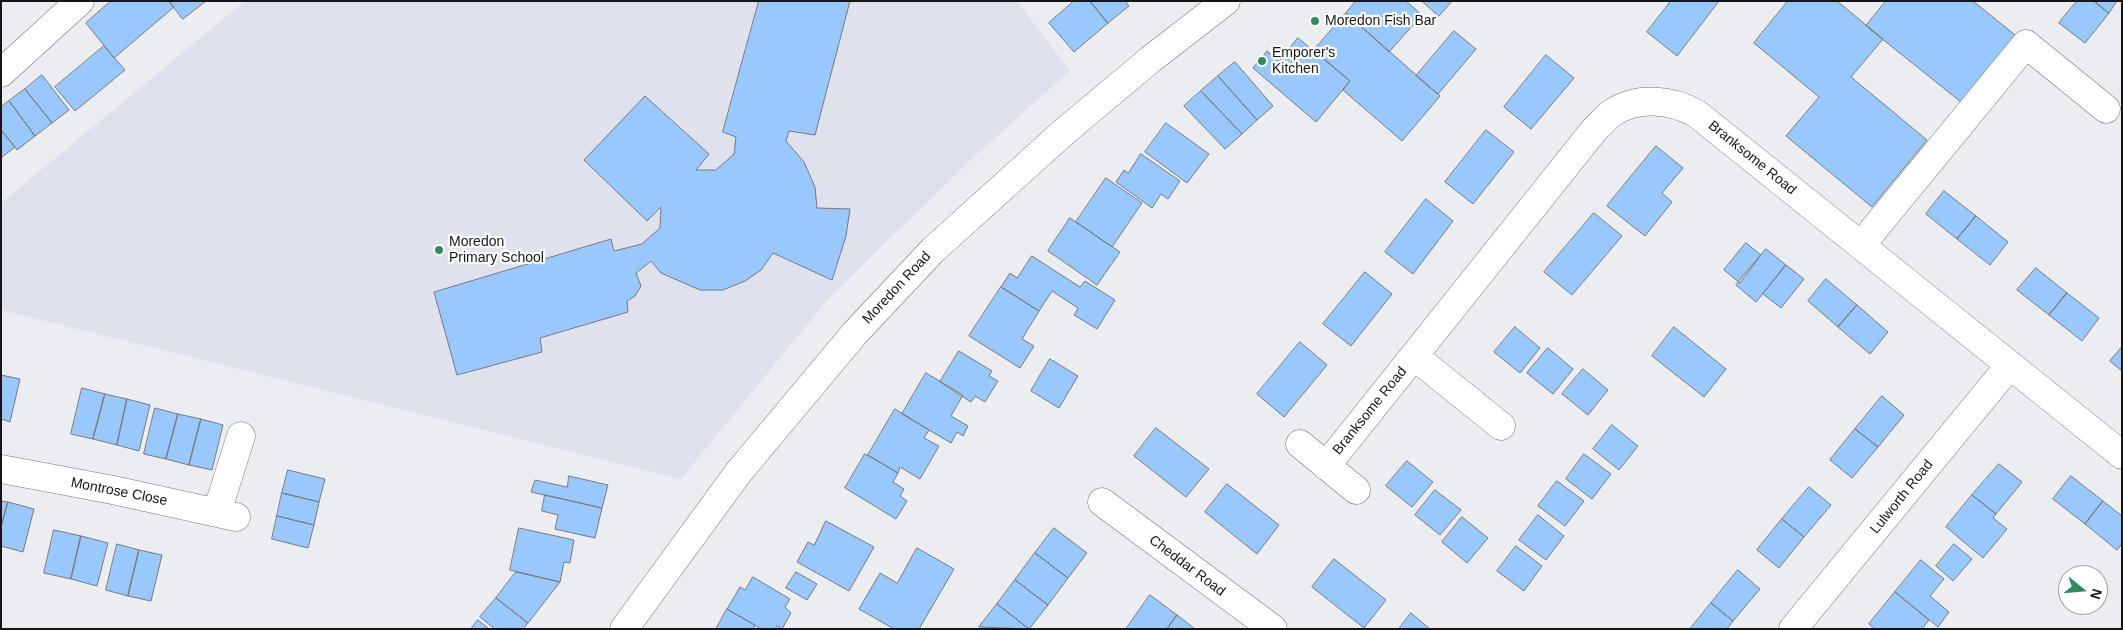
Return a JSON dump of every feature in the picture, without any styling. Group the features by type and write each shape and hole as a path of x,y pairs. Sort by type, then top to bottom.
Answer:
{"street":[{"path":"1,72 80,1"},
{"name":"Moredon Road","path":"624,629 738,473 855,333 933,250 1065,130 1151,59 1226,1"},
{"path":"1861,244 2026,44 2106,109"},
{"name":"Branksome Road","path":"1326,466 1595,129 1611,114 1637,103 1651,101 1673,103 1697,114 2122,454"},
{"name":"Branksome Road","path":"1414,356 1500,426"},
{"name":"Lulworth Road","path":"1793,629 2010,365"},
{"name":"Montrose Close","path":"1,469 227,514 241,436"},
{"name":"Branksome Road","path":"1300,444 1356,490"},
{"name":"Cheddar Road","path":"1102,502 1273,629"}],"shaded area":[{"name":"Moredon Primary School","path":"245,1 1017,1 1070,71 976,155 829,298 681,479 1,310 1,203"}],"building":[{"path":"111,1 169,1 174,7 114,58 86,23"},
{"path":"169,1 206,1 183,19"},
{"path":"759,1 850,1 815,135 789,131 786,141 804,162 815,187 817,208 850,209 846,236 832,280 773,253 761,270 745,281 723,290 700,290 661,273 651,261 636,273 641,286 635,296 627,301 628,312 540,338 542,352 457,375 434,292 611,239 614,251 642,244 660,228 661,207 647,221 584,160 645,96 709,154 696,170 716,170 734,154 736,137 723,132"},
{"path":"1074,1 1090,1 1108,23 1074,52 1049,23"},
{"path":"1090,1 1125,1 1129,6 1108,23"},
{"path":"1356,1 1406,1 1422,15 1389,52 1346,13"},
{"path":"1422,1 1452,1 1439,16"},
{"path":"1671,1 1719,1 1677,56 1647,32"},
{"path":"1788,1 1837,1 1883,39 1851,77 1927,140 1872,207 1786,136 1819,97 1754,43"},
{"path":"1886,1 1973,1 2020,39 1966,106 1866,26"},
{"path":"2077,1 2094,1 2109,13 2085,43 2059,23"},
{"path":"2094,1 2117,1 2109,13"},
{"path":"1346,13 1440,96 1402,141 1343,90 1350,81 1314,50"},
{"path":"1454,31 1476,49 1438,94 1416,76"},
{"path":"1298,38 1350,81 1316,122 1253,68 1267,51 1279,61"},
{"path":"104,46 125,70 75,111 55,87"},
{"path":"1546,55 1574,78 1531,129 1504,107"},
{"path":"1235,62 1273,106 1257,120 1218,76"},
{"path":"42,75 69,110 52,123 25,89"},
{"path":"1218,76 1257,120 1242,134 1201,91"},
{"path":"25,89 52,123 35,136 9,101"},
{"path":"1201,91 1242,134 1225,149 1184,106"},
{"path":"9,101 35,136 17,150 1,130 1,107"},
{"path":"1166,123 1209,154 1187,183 1145,152"},
{"path":"1,130 15,147 1,158"},
{"path":"1486,130 1514,152 1473,204 1445,182"},
{"path":"1656,146 1683,168 1662,193 1672,202 1645,236 1607,206"},
{"path":"1141,154 1180,181 1168,199 1161,194 1152,208 1116,182 1124,170 1128,173"},
{"path":"1106,178 1142,203 1112,247 1076,222"},
{"path":"1944,191 1976,216 1957,239 1926,214"},
{"path":"1426,199 1453,221 1413,274 1385,252"},
{"path":"1594,213 1622,236 1572,295 1544,272"},
{"path":"1976,216 2008,242 1990,265 1957,239"},
{"path":"1070,218 1120,252 1097,285 1048,251"},
{"path":"1746,243 1761,255 1740,283 1724,270"},
{"path":"1766,249 1786,265 1756,302 1736,285"},
{"path":"1032,256 1080,287 1085,281 1115,300 1097,329 1074,315 1078,308 1052,291 1039,311 1001,287 1010,273 1017,278"},
{"path":"1786,265 1804,279 1781,308 1763,294"},
{"path":"2036,268 2067,293 2049,315 2017,290"},
{"path":"1365,272 1392,294 1351,346 1323,324"},
{"path":"1826,279 1857,305 1838,327 1808,301"},
{"path":"1001,287 1039,311 1022,339 1034,346 1020,368 969,336"},
{"path":"2067,293 2099,318 2082,341 2049,315"},
{"path":"1857,305 1888,332 1870,354 1838,327"},
{"path":"1515,327 1540,348 1520,373 1494,352"},
{"path":"1674,327 1726,369 1704,397 1652,356"},
{"path":"1300,342 1327,365 1284,417 1257,394"},
{"path":"2122,347 2122,371 2110,361"},
{"path":"1548,348 1573,369 1553,394 1527,373"},
{"path":"959,351 992,371 989,376 998,381 985,402 975,396 971,402 940,382"},
{"path":"1050,359 1078,376 1059,408 1031,391"},
{"path":"1583,369 1608,390 1588,415 1562,394"},
{"path":"926,373 963,395 951,416 968,426 963,436 957,432 951,443 902,414"},
{"path":"1,375 20,379 10,422 1,419"},
{"path":"82,388 105,394 93,439 71,434"},
{"path":"105,394 127,399 117,445 93,439"},
{"path":"1882,396 1904,415 1878,447 1855,429"},
{"path":"127,399 150,405 139,451 117,445"},
{"path":"155,408 178,414 166,459 144,454"},
{"path":"895,409 929,430 924,438 939,446 920,479 900,467 898,473 868,455"},
{"path":"178,414 201,419 189,465 166,459"},
{"path":"201,419 223,425 212,470 189,465"},
{"path":"1612,425 1638,446 1619,470 1593,449"},
{"path":"1156,428 1209,469 1186,497 1134,456"},
{"path":"1855,429 1878,447 1852,478 1830,460"},
{"path":"865,454 898,473 893,482 904,489 900,496 907,501 896,519 845,488"},
{"path":"1584,454 1611,474 1592,499 1566,479"},
{"path":"1407,461 1433,482 1412,507 1386,486"},
{"path":"1999,464 2022,482 1996,514 1972,495"},
{"path":"288,470 325,479 319,502 282,493"},
{"path":"569,476 608,485 602,508 531,492 535,480 567,487"},
{"path":"2071,476 2103,501 2085,524 2053,499"},
{"path":"1557,481 1584,501 1565,526 1538,506"},
{"path":"1227,484 1279,525 1257,554 1205,512"},
{"path":"1809,487 1831,505 1804,537 1782,519"},
{"path":"1435,490 1461,510 1440,535 1415,515"},
{"path":"282,493 319,502 314,525 277,516"},
{"path":"545,495 602,508 595,538 555,529 558,515 542,511"},
{"path":"1972,495 1996,514 1993,518 2007,529 1983,558 1946,527"},
{"path":"1,501 8,502 1,527"},
{"path":"2103,501 2122,516 2122,544 2117,550 2085,524"},
{"path":"8,502 34,509 23,552 1,546 1,527"},
{"path":"1538,515 1564,536 1546,560 1519,540"},
{"path":"277,516 314,525 308,548 272,539"},
{"path":"1462,517 1488,538 1467,563 1442,542"},
{"path":"1782,519 1804,537 1779,568 1757,550"},
{"path":"826,521 874,547 849,591 797,562 808,542 814,545"},
{"path":"519,528 574,540 570,563 564,562 560,582 510,570"},
{"path":"1054,528 1087,553 1068,578 1035,553"},
{"path":"54,530 81,536 71,579 44,573"},
{"path":"81,536 108,543 97,586 71,579"},
{"path":"117,544 139,550 128,596 106,590"},
{"path":"1954,544 1972,559 1953,581 1936,566"},
{"path":"1516,546 1542,566 1524,591 1497,571"},
{"path":"917,548 954,569 919,629 894,629 859,609 880,573 897,583"},
{"path":"139,550 162,555 151,601 128,596"},
{"path":"1035,553 1068,578 1048,605 1015,580"},
{"path":"1334,559 1386,600 1364,628 1312,587"},
{"path":"1921,560 1944,579 1930,596 1949,612 1938,627 1895,592"},
{"path":"1738,570 1760,589 1733,621 1711,603"},
{"path":"516,572 560,582 528,623 496,598"},
{"path":"796,572 817,584 807,600 786,588"},
{"path":"753,577 790,599 785,607 791,613 782,629 777,626 775,629 761,629 727,609 740,587 745,590"},
{"path":"1015,580 1048,605 1029,629 997,604"},
{"path":"1895,592 1929,620 1922,629 1875,629 1869,624"},
{"path":"1150,595 1177,615 1167,629 1126,629"},
{"path":"496,598 528,623 523,629 495,629 480,617"},
{"path":"1711,603 1733,621 1727,629 1690,629"},
{"path":"997,604 1029,629 979,627"},
{"path":"727,609 755,625 753,629 716,629"},
{"path":"1411,613 1430,629 1399,629"},
{"path":"1177,615 1195,629 1167,629"},
{"path":"478,620 489,629 471,629"}],"place":[{"name":"Moredon Fish Bar","path":"1315,21"},
{"name":"Emporer's Kitchen","path":"1262,61"},
{"name":"Moredon Primary School","path":"439,250"}]}
